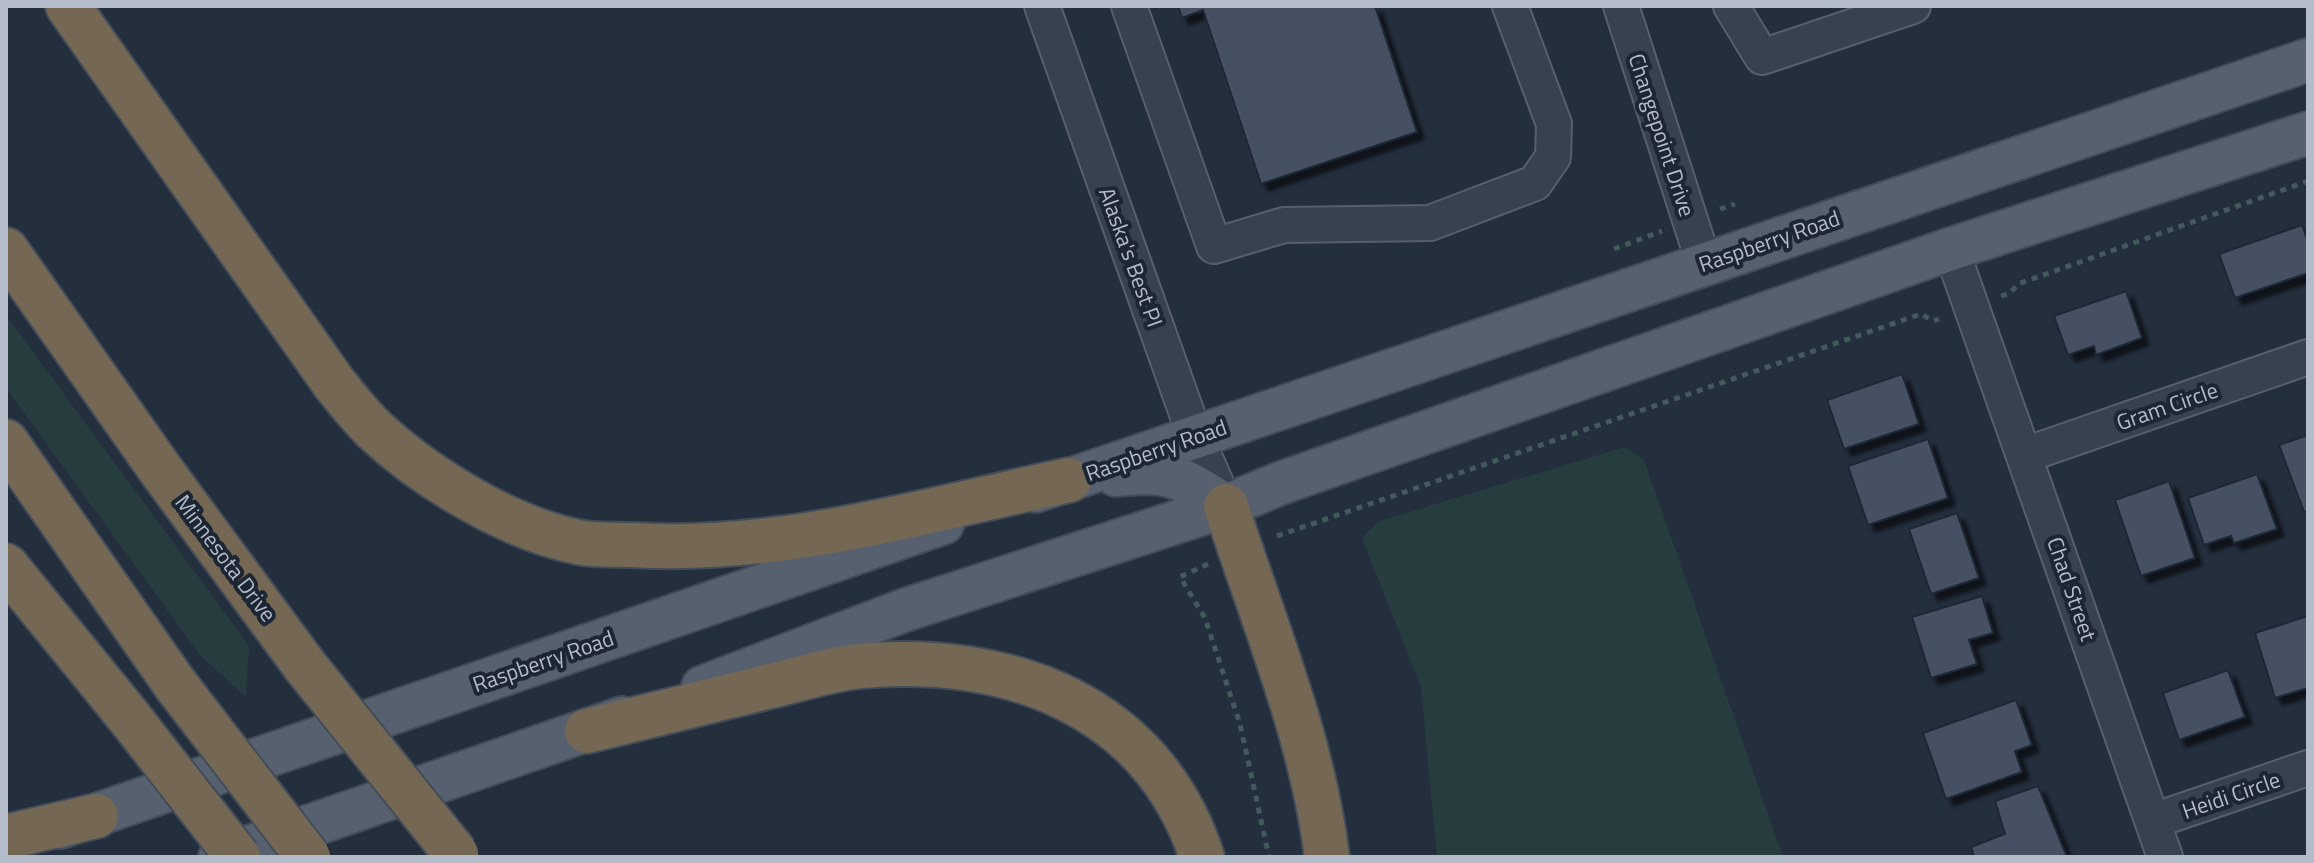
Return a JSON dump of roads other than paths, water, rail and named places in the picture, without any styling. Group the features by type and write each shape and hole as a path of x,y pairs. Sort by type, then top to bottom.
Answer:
{"highway":[{"path":"68,6 334,383 376,432 422,470 522,524 579,542 661,547 747,544 854,526 1069,480"},
{"name":"Minnesota Drive","path":"6,250 160,469 305,666 458,855"},
{"path":"6,442 175,684 308,857"},
{"path":"1226,506 1284,673 1321,804 1327,857"},
{"path":"6,566 238,857"},
{"path":"587,731 857,666 911,664 966,667 999,673 1071,699 1108,721 1165,781 1191,823 1202,857"},
{"path":"6,837 96,816"}],"main road":[{"name":"Raspberry Road","path":"6,846 1195,436 2308,60"},
{"path":"220,857 587,731 905,610 1226,506 1281,483 1951,249 2308,133"},
{"path":"1069,480 1145,471 1170,474 1226,506"}],"street":[{"name":"Alaska's Best PI","path":"1042,6 1195,436 1226,506"},
{"path":"1129,6 1214,246 1284,225 1430,223 1535,183 1553,157 1554,124 1510,6"},
{"name":"Changepoint Drive","path":"1621,6 1704,263"},
{"path":"1731,6 1762,57 1913,6"},
{"name":"Chad Street","path":"1951,249 2165,857"},
{"name":"Gram Circle","path":"2025,455 2308,357"},
{"name":"Heidi Circle","path":"2153,821 2308,768"}]}
